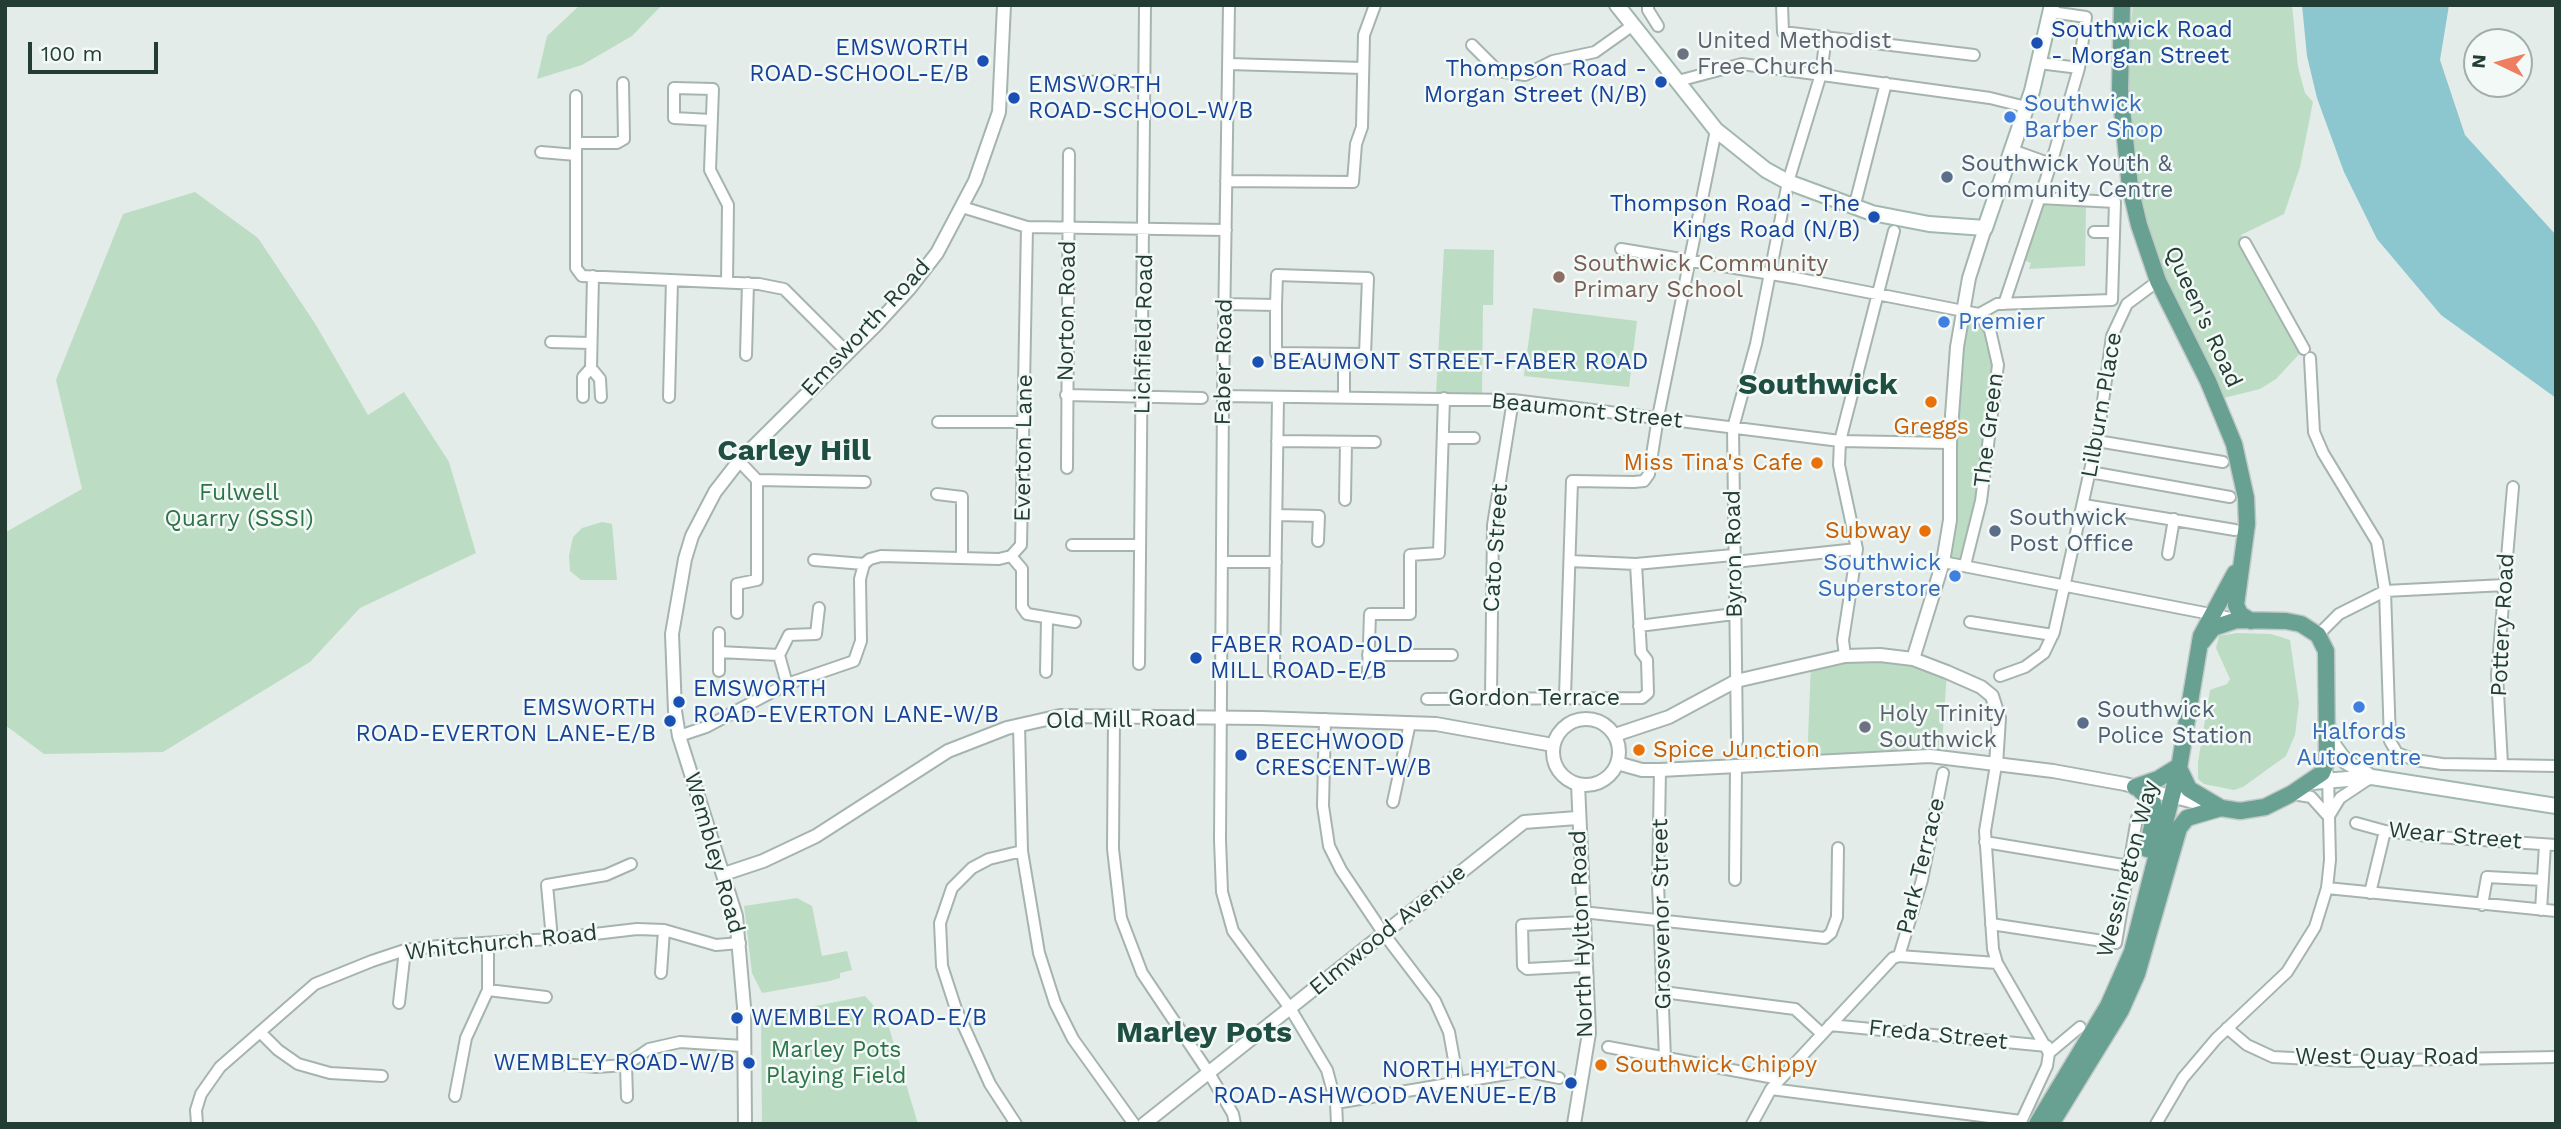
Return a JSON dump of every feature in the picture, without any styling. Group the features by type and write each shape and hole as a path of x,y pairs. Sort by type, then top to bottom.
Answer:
{"main road":[{"path":"1617,5 1716,130 1746,157 1788,182 1854,208 1920,223 1985,228 2026,107 2052,8"},
{"name":"Queen's Road","path":"2122,5 2120,89 2125,151 2139,225 2158,281 2208,381 2234,444 2246,498 2245,542 2236,605 2244,620"},
{"name":"Wessington Way","path":"2026,1123 2113,997 2142,917 2179,767 2199,647 2213,613 2241,562"},
{"path":"2199,647 2213,628 2244,620 2287,621 2301,624 2318,635 2326,650 2328,723 2328,761 2320,780"},
{"path":"2328,723 2334,746 2345,761 2372,776"},
{"path":"2142,917 2142,870 2154,811 2153,803 2136,787 2179,767 2189,789 2221,808 2253,810 2320,780 2372,776 2556,806"},
{"name":"Wessington Way","path":"2051,1124 2131,990 2146,947 2179,828 2187,818 2221,808"}],"street":[{"name":"Emsworth Road","path":"679,585 692,536 715,492 739,461 909,289 937,253 962,208 989,148 999,112 1004,5"},
{"name":"Lichfield Road","path":"1139,664 1144,397 1144,5"},
{"name":"Faber Road","path":"1229,5 1223,396 1222,892 1233,931 1290,1008 1326,1070 1336,1103 1337,1124"},
{"path":"1226,181 1353,182 1356,144 1363,127 1364,35 1375,5"},
{"path":"1648,5 1648,10 1658,26"},
{"path":"1782,5 1783,32 1974,55"},
{"path":"2004,304 2051,164 2079,68 2086,17 2052,8"},
{"path":"1472,45 1498,71 1525,75 1553,61 1595,52 1633,25"},
{"name":"Byron Road","path":"1737,741 1733,428 1756,344 1788,182 1821,74 1826,36"},
{"path":"2039,63 2079,68"},
{"path":"1228,64 1363,68"},
{"path":"1678,81 1742,64 1990,97 2026,107"},
{"path":"1076,82 1144,81"},
{"path":"541,152 576,149 620,142 624,139 623,83"},
{"path":"1854,208 1886,83"},
{"path":"711,120 674,118 674,88 713,89 710,170 727,205 730,220 727,282"},
{"path":"576,96 576,268 582,275 748,283 784,289 847,352"},
{"path":"1565,696 1572,481 1644,481 1649,474 1716,130"},
{"path":"2012,150 2051,164"},
{"name":"Norton Road","path":"1066,468 1069,154"},
{"path":"1621,249 1876,292 1979,314 2004,304 2112,300 2115,202 2039,198"},
{"path":"962,208 1027,227 1226,230"},
{"name":"Everton Lane","path":"1010,556 1021,545 1027,227"},
{"name":"The Green","path":"1913,660 1943,562 1950,520 1950,443 1963,311 1969,278 1985,228"},
{"path":"1845,656 1843,640 1857,549 1839,465 1840,441 1876,292 1894,231"},
{"path":"2094,232 2113,232"},
{"path":"2245,243 2307,353 2314,432 2323,453 2377,542 2385,591 2390,741 2397,753 2415,760 2441,764 2556,766"},
{"path":"1277,275 1368,278 1365,355 1276,353 1276,305 1277,275"},
{"path":"583,397 583,377 590,368 593,276"},
{"path":"669,397 672,280"},
{"name":"Lilburn Place","path":"2053,635 2084,505 2112,335 2118,317 2127,304 2158,281"},
{"path":"746,355 748,283"},
{"path":"1225,304 1276,305"},
{"name":"The Green","path":"1965,565 1981,501 1998,365 1990,330 1979,314"},
{"path":"551,342 591,343"},
{"path":"1344,354 1344,398"},
{"path":"590,368 600,379 601,397"},
{"path":"1066,395 1202,398"},
{"name":"Beaumont Street","path":"1223,396 1513,400 1840,441 1950,443"},
{"path":"1274,672 1278,397"},
{"path":"1368,672 1370,614 1410,614 1410,555 1438,553 1444,398"},
{"name":"Cato Street","path":"1491,697 1493,525 1513,400"},
{"path":"938,422 1024,422"},
{"path":"1443,438 1474,438"},
{"path":"2096,440 2223,462"},
{"path":"1277,442 1375,442"},
{"path":"1345,500 1346,442"},
{"path":"737,612 737,584 757,580 757,480 739,461"},
{"path":"2090,472 2230,497"},
{"path":"757,480 865,482"},
{"name":"Pottery Road","path":"2502,764 2497,675 2513,487"},
{"path":"937,494 962,496 962,558"},
{"path":"2084,505 2235,530"},
{"path":"1277,515 1319,516 1318,541"},
{"path":"2168,554 2174,519"},
{"path":"1072,545 1140,545"},
{"path":"1570,561 1636,564 1857,549"},
{"path":"814,560 864,564 881,556 1010,556 1022,569 1022,607 1027,614 1075,622"},
{"path":"1222,562 1276,562"},
{"path":"1943,562 2244,620"},
{"path":"679,736 706,727 787,684 854,661 861,641 860,579 864,564"},
{"path":"1636,564 1639,626 1734,614"},
{"name":"Wembley Road","path":"679,585 672,634 673,685 679,736 734,907 740,943 745,1124"},
{"path":"2318,635 2339,614 2385,591 2400,587 2505,585"},
{"path":"787,684 779,655 789,635 817,634 819,608"},
{"path":"1046,671 1047,619"},
{"path":"1970,622 2053,635 2045,653 2025,667 2000,676"},
{"name":"Gordon Terrace","path":"1427,699 1565,696 1642,698 1648,693 1647,660 1641,652 1639,626"},
{"path":"719,633 719,671"},
{"path":"719,652 779,655"},
{"path":"1368,654 1452,655"},
{"path":"1615,735 1670,717 1736,681 1845,656 1880,654 1913,660 1981,687 1992,696 1999,718 1996,765 1985,842 1991,924 1997,963 2048,1050 2047,1066 2026,1123 1771,1088"},
{"name":"Old Mill Road","path":"724,874 763,861 816,836 948,751 1020,725 1060,716 1325,719 1410,723 1493,733 1553,745"},
{"path":"1114,718 1113,849 1121,918 1142,973 1209,1073 1233,1114 1235,1124"},
{"path":"1586,718 1597,720 1615,735 1619,754 1613,772 1597,783 1578,784 1569,780 1555,765 1553,745 1565,726 1586,718"},
{"path":"1325,719 1323,806 1329,846 1341,870 1384,933 1435,1001 1449,1032 1458,1082"},
{"path":"1393,802 1410,723"},
{"path":"1020,725 1021,851 1040,953 1055,1003 1073,1039 1134,1124"},
{"path":"1617,763 1642,770 1660,770 1930,757 2053,771 2136,787 2171,798 2221,808"},
{"path":"1735,880 1736,765"},
{"name":"Grosvenor Street","path":"1660,770 1659,923 1665,1058"},
{"name":"Park Terrace","path":"1752,1124 1771,1088 1893,958 1899,956 1922,880 1943,773"},
{"path":"2329,817 2340,799 2372,776"},
{"path":"2156,1124 2175,1088 2228,1028 2287,972 2315,927 2327,888 2330,860 2329,817 2320,780"},
{"name":"North Hylton Road","path":"1574,1124 1589,1033 1577,818 1578,784"},
{"path":"2291,794 2311,797 2329,817"},
{"name":"Elmwood Avenue","path":"1144,1124 1524,822 1577,818"},
{"path":"1991,924 2116,943 2137,818"},
{"name":"Wear Street","path":"2356,823 2385,831 2550,845"},
{"path":"2370,893 2385,831"},
{"path":"1985,842 2129,866"},
{"path":"2541,910 2543,880 2550,845"},
{"path":"1584,966 1527,969 1523,966 1522,925 1582,917 1825,938 1831,933 1837,917 1838,848"},
{"path":"1016,1124 990,1084 956,1009 942,967 940,923 952,888 972,869 989,859 1021,851"},
{"path":"552,939 547,886 606,875 631,864"},
{"path":"2482,905 2487,877 2543,880"},
{"path":"2327,888 2556,911"},
{"name":"Whitchurch Road","path":"197,1124 196,1110 201,1094 220,1067 315,985 405,950 552,939 637,929 664,930 716,945 740,943"},
{"path":"661,972 664,930"},
{"path":"455,1096 466,1038 488,990 488,943"},
{"path":"399,1003 405,950"},
{"path":"1899,956 1997,963"},
{"path":"488,990 546,997"},
{"path":"1663,992 1794,1009 1821,1033"},
{"name":"Freda Street","path":"1830,1025 2048,1050"},
{"path":"2048,1050 2080,1027"},
{"name":"West Quay Road","path":"2228,1028 2247,1045 2273,1057 2349,1061 2556,1058"},
{"path":"261,1033 278,1050 298,1064 331,1073 382,1076"},
{"path":"562,1064 596,1067 626,1065 649,1049 680,1042 743,1046"},
{"path":"1608,1047 1780,1079"},
{"path":"626,1065 627,1097"},
{"path":"1336,1103 1524,1071 1559,1078"}],"green space":[{"path":"580,5 662,5 632,36 582,65 537,79 547,36"},
{"path":"2133,5 2292,5 2298,67 2305,93 2313,102 2300,167 2284,214 2241,235 2304,349 2276,379 2260,389 2224,398 2178,308 2153,248 2136,174 2126,74"},
{"name":"Fulwell Quarry (SSSI)","path":"195,192 258,238 316,325 368,415 404,392 449,462 476,553 360,608 310,662 163,752 44,754 5,725 6,532 82,489 56,380 123,214"},
{"path":"2041,205 2086,206 2085,266 2029,269 2031,263 2024,260"},
{"path":"1444,249 1494,250 1493,305 1483,305 1482,394 1436,394"},
{"path":"1533,308 1637,321 1629,387 1524,376"},
{"path":"1963,310 1979,314 1995,345 1992,425 1965,565 1943,562"},
{"path":"602,522 612,524 617,580 581,580 570,571 569,556 573,537 582,528"},
{"path":"2237,633 2271,634 2290,640 2299,703 2295,735 2286,756 2243,787 2234,790 2204,784 2198,779 2198,762 2210,690 2227,684 2230,679 2216,648 2219,636"},
{"name":"Holy Trinity Southwick","path":"1845,656 1913,659 1947,672 1941,758 1807,762 1811,664"},
{"path":"797,898 812,906 822,956 847,951 852,970 840,973 840,978 830,981 762,993 752,973 744,906"},
{"name":"Marley Pots Playing Field","path":"865,996 887,1021 918,1124 762,1124 761,1017"}],"water":[{"path":"2302,5 2449,5 2440,60 2465,135 2556,235 2556,398 2441,315 2377,239 2344,172 2317,98 2307,56"}],"place":[{"name":"Southwick Road - Morgan Street","path":"2037,43"},
{"name":"United Methodist Free Church","path":"1683,54"},
{"name":"EMSWORTH ROAD-SCHOOL-E/B","path":"983,61"},
{"name":"Thompson Road - Morgan Street (N/B)","path":"1661,82"},
{"name":"EMSWORTH ROAD-SCHOOL-W/B","path":"1014,98"},
{"name":"Southwick Barber Shop","path":"2010,117"},
{"name":"Southwick Youth & Community Centre","path":"1947,177"},
{"name":"Thompson Road - The Kings Road (N/B)","path":"1874,217"},
{"name":"Southwick Community Primary School","path":"1559,277"},
{"name":"Premier","path":"1944,322"},
{"name":"BEAUMONT STREET-FABER ROAD","path":"1258,362"},
{"name":"Greggs","path":"1931,402"},
{"name":"Miss Tina's Cafe","path":"1817,463"},
{"name":"Subway","path":"1925,531"},
{"name":"Southwick Post Office","path":"1995,531"},
{"name":"Southwick Superstore","path":"1955,576"},
{"name":"FABER ROAD-OLD MILL ROAD-E/B","path":"1196,658"},
{"name":"EMSWORTH ROAD-EVERTON LANE-W/B","path":"679,702"},
{"name":"Halfords Autocentre","path":"2359,707"},
{"name":"EMSWORTH ROAD-EVERTON LANE-E/B","path":"670,721"},
{"name":"Southwick Police Station","path":"2083,723"},
{"name":"Holy Trinity Southwick","path":"1865,727"},
{"name":"Spice Junction","path":"1639,750"},
{"name":"BEECHWOOD CRESCENT-W/B","path":"1241,755"},
{"name":"WEMBLEY ROAD-E/B","path":"737,1018"},
{"name":"WEMBLEY ROAD-W/B","path":"749,1063"},
{"name":"Southwick Chippy","path":"1601,1065"},
{"name":"NORTH HYLTON ROAD-ASHWOOD AVENUE-E/B","path":"1571,1083"}],"district":[{"name":"Southwick","path":"1818,385"},
{"name":"Carley Hill","path":"794,451"},
{"name":"Marley Pots","path":"1204,1033"}]}
